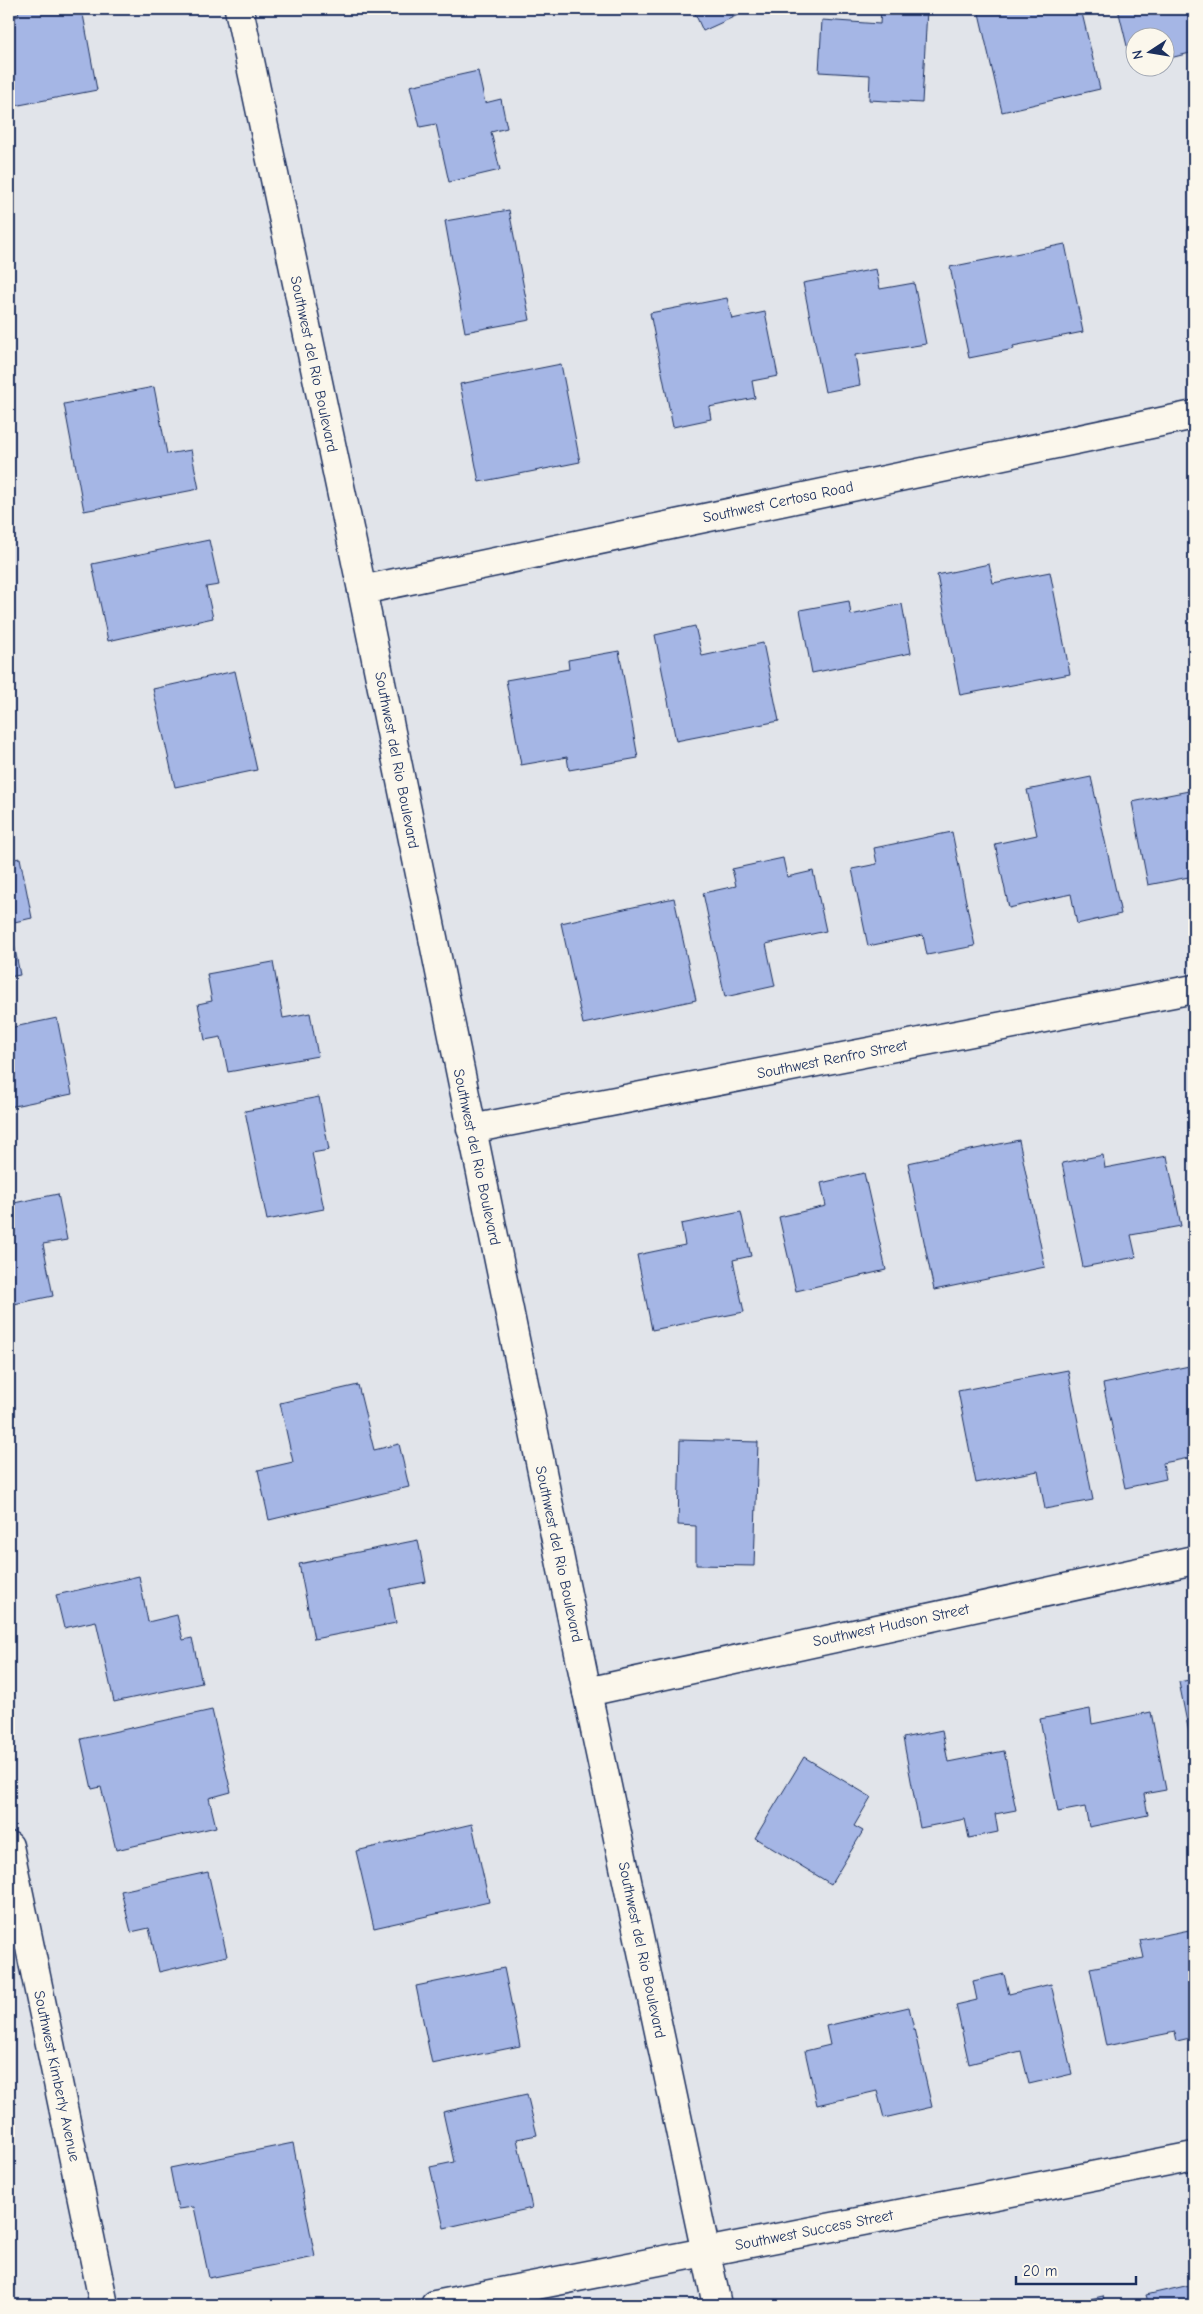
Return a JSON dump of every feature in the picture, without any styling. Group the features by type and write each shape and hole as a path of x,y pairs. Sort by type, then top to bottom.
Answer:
{"street":[{"name":"Southwest del Rio Boulevard","path":"239,9 362,590 587,1692 717,2305"},
{"name":"Southwest Certosa Road","path":"362,590 1194,415"},
{"name":"Southwest Renfro Street","path":"471,1129 1194,989"},
{"name":"Southwest Hudson Street","path":"587,1692 1194,1560"},
{"name":"Southwest Kimberly Avenue","path":"9,1846 104,2305"},
{"name":"Southwest Success Street","path":"435,2305 1194,2156"}],"building":[{"path":"18,9 82,9 97,90 9,107 9,18 19,16"},
{"path":"693,9 751,9 703,31"},
{"path":"881,9 927,9 922,103 869,100 870,75 819,72 822,20 880,24"},
{"path":"978,9 1081,9 1100,89 1002,112"},
{"path":"1118,9 1194,9 1194,52 1176,56 1176,28 1126,28 1126,42"},
{"path":"478,71 485,103 501,99 507,128 491,132 500,170 449,182 436,124 420,127 410,86"},
{"path":"509,210 530,320 465,332 445,221"},
{"path":"1065,244 1083,332 1013,346 1014,349 969,358 950,267"},
{"path":"876,269 880,289 914,283 926,344 855,355 860,385 825,392 803,283"},
{"path":"727,298 732,319 765,312 778,376 752,381 755,398 709,407 711,419 673,427 650,313"},
{"path":"561,364 580,462 479,482 460,384"},
{"path":"154,387 167,454 191,450 199,489 84,511 64,404"},
{"path":"209,540 219,585 206,587 213,618 108,641 92,564"},
{"path":"989,564 993,583 1050,572 1070,674 960,695 937,575"},
{"path":"849,601 851,615 902,604 911,653 812,673 800,610"},
{"path":"695,626 702,656 763,643 779,721 676,741 655,635"},
{"path":"619,651 638,758 569,770 567,757 521,765 506,680 569,669 568,660"},
{"path":"235,671 257,770 175,787 153,689"},
{"path":"1091,777 1121,914 1077,924 1071,894 1009,908 995,844 1037,835 1027,790"},
{"path":"1194,790 1194,876 1148,885 1132,802"},
{"path":"952,832 975,946 927,955 923,935 868,946 852,869 877,864 874,848"},
{"path":"20,858 32,918 10,923 20,975 9,977 9,860"},
{"path":"783,858 787,877 813,871 826,931 766,944 775,986 725,997 703,893 736,886 732,869"},
{"path":"674,898 696,1000 583,1024 561,923"},
{"path":"273,962 283,1018 310,1013 318,1056 228,1072 221,1037 205,1040 198,1004 212,1001 207,974"},
{"path":"57,1018 72,1094 9,1107 9,1028"},
{"path":"319,1097 329,1150 312,1153 324,1209 267,1220 245,1111"},
{"path":"1019,1140 1045,1267 934,1290 908,1163"},
{"path":"1103,1155 1105,1168 1167,1156 1181,1226 1131,1235 1136,1257 1083,1267 1062,1163"},
{"path":"864,1173 886,1270 796,1291 779,1217 826,1206 821,1183"},
{"path":"58,1194 67,1240 43,1244 53,1296 9,1305 9,1204"},
{"path":"741,1212 751,1256 733,1260 744,1312 652,1330 637,1255 685,1245 681,1224"},
{"path":"1194,1365 1194,1457 1163,1463 1166,1479 1125,1488 1103,1384"},
{"path":"1068,1370 1093,1500 1045,1509 1038,1471 976,1483 958,1391"},
{"path":"358,1385 374,1450 399,1444 409,1487 269,1520 258,1470 293,1462 280,1403"},
{"path":"680,1440 758,1442 754,1566 696,1565 696,1526 678,1525"},
{"path":"418,1540 426,1582 390,1589 396,1623 314,1639 299,1564"},
{"path":"139,1576 148,1622 177,1615 183,1640 192,1638 202,1683 114,1702 96,1621 64,1628 56,1595"},
{"path":"1194,1679 1194,1758 1179,1682"},
{"path":"1090,1709 1092,1724 1151,1712 1166,1790 1144,1794 1148,1815 1089,1827 1085,1807 1058,1812 1040,1719"},
{"path":"212,1710 231,1792 209,1798 216,1827 116,1850 101,1787 92,1789 81,1739"},
{"path":"942,1730 948,1762 1004,1751 1016,1810 995,1814 998,1832 969,1838 965,1819 920,1828 903,1738"},
{"path":"804,1757 871,1797 854,1826 863,1831 831,1884 755,1838"},
{"path":"472,1824 489,1902 374,1928 356,1851"},
{"path":"208,1872 227,1956 159,1972 149,1928 131,1932 121,1891"},
{"path":"1194,1929 1194,2037 1177,2041 1175,2032 1106,2046 1090,1968 1144,1958 1140,1940"},
{"path":"504,1968 520,2046 432,2064 416,1986"},
{"path":"1004,1974 1009,1994 1051,1984 1072,2074 1029,2084 1021,2051 969,2064 956,2005 977,2000 973,1981"},
{"path":"909,2007 932,2107 884,2118 877,2091 817,2105 805,2051 830,2045 826,2026"},
{"path":"527,2094 537,2135 517,2139 532,2208 444,2228 430,2167 454,2162 443,2112"},
{"path":"293,2143 315,2257 209,2278 194,2207 178,2209 170,2168"},
{"path":"1194,2284 1194,2305 1149,2305 1146,2295"},
{"path":"1103,2296 1105,2305 1064,2305"}]}
